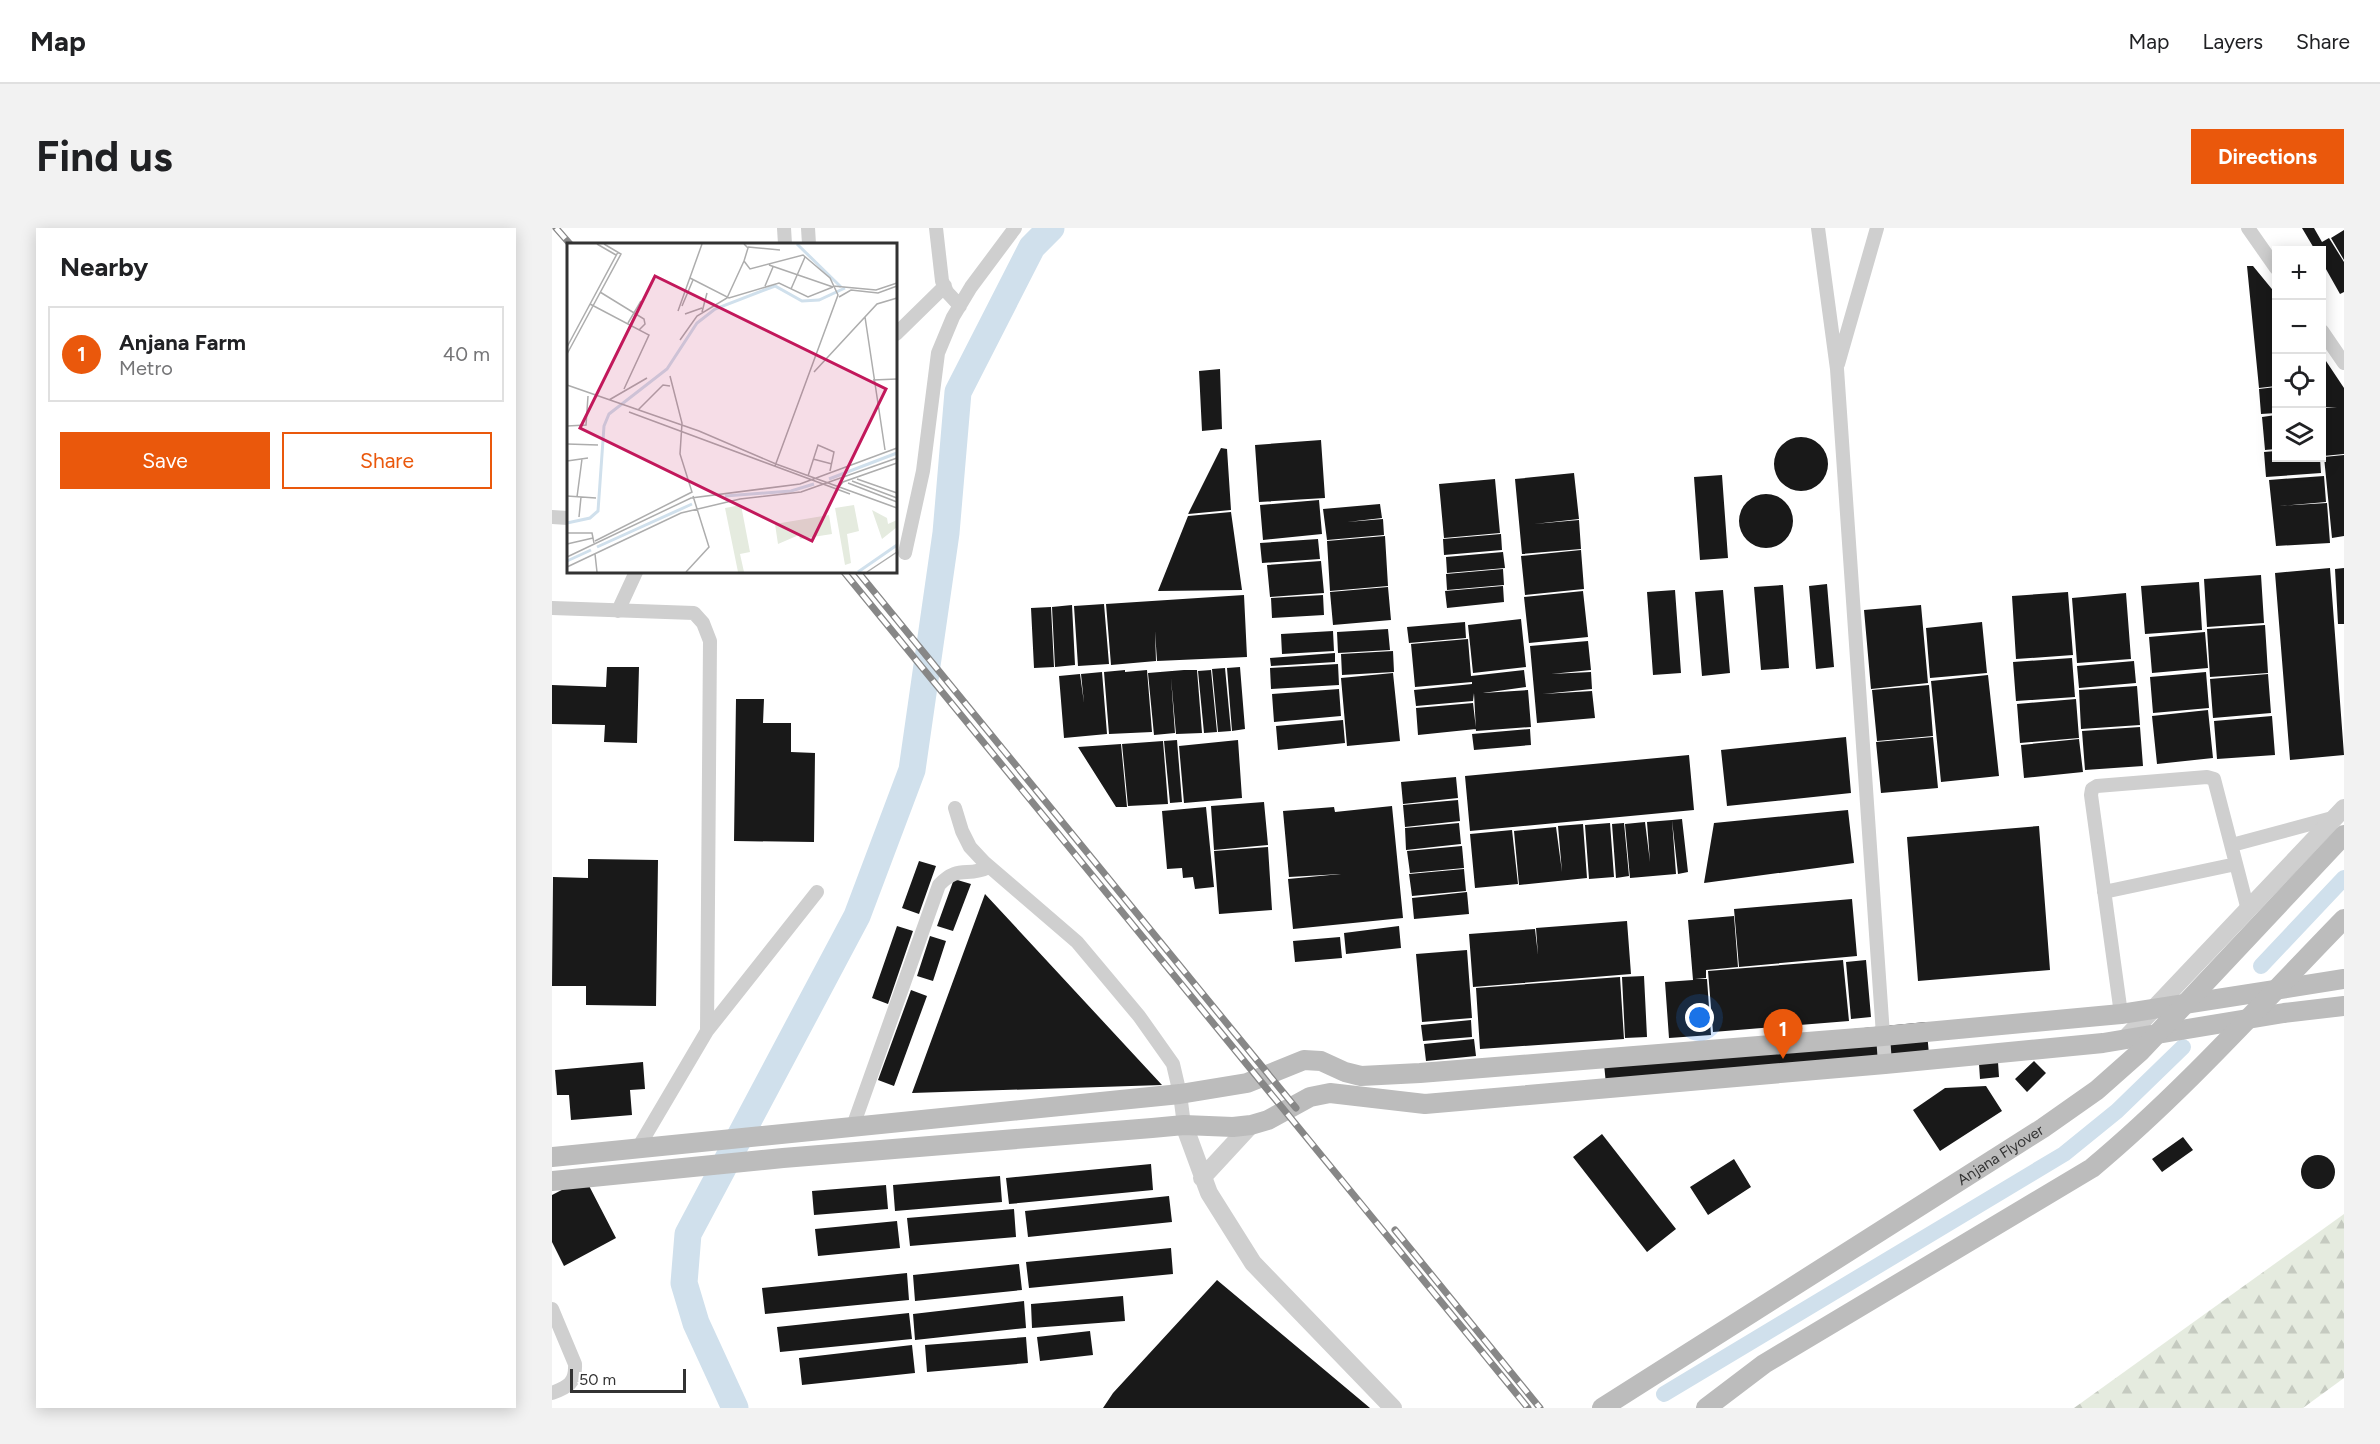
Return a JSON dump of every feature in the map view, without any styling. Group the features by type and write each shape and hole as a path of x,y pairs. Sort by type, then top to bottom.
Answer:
{"main road":[{"name":"Anjana Flyover","path":"1602,1408 2043,1128 2097,1090 2141,1051 2341,820"},
{"path":"1706,1408 1764,1364 2092,1168 2131,1135 2170,1097 2344,919"},
{"path":"552,1157 1180,1094 1247,1083 1304,1060 1321,1061 1344,1072 1361,1076 1883,1036 2121,1014 2344,979"},
{"path":"552,1181 783,1158 1184,1125 1233,1127 1251,1125 1268,1120 1310,1097 1330,1093 1425,1104 1886,1064 2125,1039 2344,1006"}],"street":[{"path":"936,228 945,286 947,292 960,306"},
{"path":"905,553 923,471 938,352 960,306 1015,228"},
{"path":"1818,228 1837,369 1886,1064"},
{"path":"1837,369 1877,228"},
{"path":"2248,228 2272,261"},
{"path":"897,333 945,286"},
{"path":"2326,338 2344,363"},
{"path":"552,517 567,518"},
{"path":"618,611 636,573"},
{"path":"552,608 694,613 703,623 710,641 707,1031"},
{"path":"2121,1014 2092,789 2097,786 2207,777 2214,779 2248,910"},
{"path":"955,808 970,847 989,867 1077,942 1139,1016 1173,1064 1184,1125 1202,1178 1228,1226 1253,1263 1392,1408"},
{"path":"2232,845 2341,820"},
{"path":"2125,1039 2248,910 2341,820"},
{"path":"2104,892 2236,864"},
{"path":"853,1126 939,885 949,874 964,871 977,872 989,867"},
{"path":"644,1147 707,1031 817,892"},
{"path":"1202,1178 1251,1125"},
{"path":"552,1309 575,1365 576,1374 573,1382 552,1393"}],"green space":[{"path":"2344,1214 2344,1378 2303,1408 2074,1408"}],"building":[{"path":"2302,228 2314,228 2322,242 2329,238 2344,262 2344,292 2340,294 2326,269 2326,246 2313,246"},
{"path":"2344,230 2344,260 2331,238"},
{"path":"2247,266 2253,266 2272,289 2272,386 2259,388"},
{"path":"2326,361 2344,388 2344,454 2326,456 2326,408 2337,407 2326,407"},
{"path":"1220,369 1222,429 1202,431 1199,371"},
{"path":"2272,387 2272,413 2261,414 2259,389"},
{"path":"2272,416 2272,449 2265,450 2262,417"},
{"path":"1801,437 1811,439 1820,445 1826,454 1828,464 1826,474 1820,483 1811,489 1801,491 1791,489 1782,483 1776,474 1774,464 1776,454 1782,445 1791,439"},
{"path":"1321,440 1325,498 1259,502 1255,445"},
{"path":"1221,448 1227,449 1231,510 1188,514"},
{"path":"2272,451 2272,462 2320,462 2321,473 2266,477 2264,452"},
{"path":"2344,455 2344,536 2332,538 2324,462 2326,457"},
{"path":"1574,473 1579,519 1534,524 1579,520 1581,549 1522,554 1515,479"},
{"path":"1722,475 1728,558 1700,560 1694,477"},
{"path":"2324,476 2326,502 2279,506 2327,503 2330,543 2276,546 2269,480"},
{"path":"1495,479 1500,533 1444,538 1439,484"},
{"path":"1766,494 1776,496 1785,502 1791,511 1793,521 1791,531 1785,540 1776,546 1766,548 1756,546 1747,540 1741,531 1739,521 1741,511 1747,502 1756,496"},
{"path":"1319,500 1322,534 1263,540 1260,505"},
{"path":"1380,504 1382,518 1347,522 1383,519 1384,535 1327,540 1323,509"},
{"path":"1231,512 1242,590 1158,591 1188,516"},
{"path":"1501,534 1502,550 1444,555 1443,539"},
{"path":"1385,536 1388,586 1330,591 1327,541"},
{"path":"1318,539 1320,559 1262,563 1260,543"},
{"path":"1581,550 1584,589 1525,595 1521,556"},
{"path":"1503,552 1505,568 1447,573 1446,557"},
{"path":"1321,561 1324,593 1270,597 1267,565"},
{"path":"2330,568 2344,755 2290,760 2275,573"},
{"path":"2344,568 2344,624 2338,624 2335,569"},
{"path":"1503,569 1504,585 1447,590 1446,574"},
{"path":"2261,575 2264,623 2207,627 2204,579"},
{"path":"2199,582 2202,630 2145,634 2141,586"},
{"path":"1827,584 1834,667 1816,669 1809,586"},
{"path":"1783,585 1789,668 1761,670 1754,587"},
{"path":"1503,586 1504,602 1447,608 1445,591"},
{"path":"1388,587 1391,620 1333,625 1330,592"},
{"path":"1675,590 1681,673 1653,675 1647,592"},
{"path":"1723,590 1730,673 1702,676 1695,592"},
{"path":"1583,591 1588,637 1529,643 1524,597"},
{"path":"2068,592 2073,655 2016,659 2012,596"},
{"path":"2126,593 2131,659 2077,663 2072,598"},
{"path":"1244,595 1247,657 1157,661 1155,631 1156,661 1111,665 1106,604"},
{"path":"1323,595 1324,615 1272,618 1271,598"},
{"path":"1104,604 1109,664 1078,666 1074,606"},
{"path":"1072,605 1075,665 1055,667 1052,607"},
{"path":"1921,605 1928,683 1871,689 1864,610"},
{"path":"1051,607 1054,667 1034,668 1031,608"},
{"path":"1521,619 1526,667 1473,673 1468,625"},
{"path":"1465,622 1466,638 1409,643 1407,627"},
{"path":"1982,622 1987,673 1930,678 1926,628"},
{"path":"2265,625 2268,673 2210,677 2207,629"},
{"path":"1388,629 1390,650 1338,653 1337,632"},
{"path":"1333,631 1334,651 1282,654 1281,634"},
{"path":"2205,632 2208,668 2152,673 2149,637"},
{"path":"1468,639 1471,676 1524,670 1526,687 1483,693 1528,690 1531,727 1476,731 1474,693 1473,701 1416,706 1414,690 1472,684 1472,682 1415,687 1411,644"},
{"path":"1588,641 1591,670 1551,674 1591,672 1592,689 1543,694 1592,691 1595,718 1537,723 1530,646"},
{"path":"1393,651 1394,672 1342,675 1341,654"},
{"path":"1335,653 1335,662 1271,666 1270,658"},
{"path":"2072,658 2075,697 2016,701 2013,662"},
{"path":"2134,661 2136,683 2079,688 2077,666"},
{"path":"1338,664 1339,685 1271,689 1270,668"},
{"path":"607,667 639,667 637,743 604,742 605,725 552,724 552,685 606,687"},
{"path":"1240,667 1245,729 1232,731 1227,668"},
{"path":"1225,668 1231,731 1218,732 1212,669"},
{"path":"1125,670 1125,672 1147,670 1152,732 1109,734 1104,672"},
{"path":"1197,670 1202,733 1176,734 1171,678 1175,733 1154,735 1148,673"},
{"path":"1211,670 1217,732 1204,733 1198,671"},
{"path":"1102,672 1107,734 1064,738 1059,676 1080,674 1084,703 1081,674"},
{"path":"2206,672 2209,708 2153,713 2150,677"},
{"path":"1393,673 1400,741 1347,746 1341,678"},
{"path":"2268,674 2271,713 2213,718 2210,679"},
{"path":"1988,675 1999,776 1941,782 1931,681"},
{"path":"1929,685 1933,736 1877,741 1872,690"},
{"path":"2137,686 2140,725 2081,729 2079,690"},
{"path":"1339,689 1341,716 1274,722 1272,694"},
{"path":"736,699 764,699 763,723 791,723 791,752 815,753 814,842 734,841"},
{"path":"2076,699 2079,738 2020,743 2017,704"},
{"path":"1473,703 1476,729 1418,735 1416,708"},
{"path":"2208,710 2213,758 2157,764 2152,716"},
{"path":"2272,716 2275,755 2217,759 2214,721"},
{"path":"1343,720 1345,743 1278,750 1276,726"},
{"path":"2140,727 2143,766 2085,770 2082,731"},
{"path":"1530,729 1531,745 1474,750 1472,734"},
{"path":"1846,737 1851,793 1727,806 1721,750"},
{"path":"1933,737 1938,788 1881,793 1876,742"},
{"path":"2079,739 2083,772 2024,778 2021,745"},
{"path":"1177,740 1182,802 1170,803 1164,741"},
{"path":"1238,740 1242,798 1184,803 1179,746"},
{"path":"1163,741 1168,804 1128,806 1122,744"},
{"path":"1121,744 1127,807 1116,807 1078,747"},
{"path":"1689,755 1694,810 1470,831 1465,776"},
{"path":"1456,777 1458,798 1403,804 1401,782"},
{"path":"1458,800 1460,821 1405,827 1403,805"},
{"path":"1264,802 1268,845 1214,850 1211,806"},
{"path":"1392,806 1403,918 1293,929 1288,879 1341,874 1289,877 1283,811 1334,807 1335,812"},
{"path":"1206,807 1214,887 1195,889 1193,877 1183,878 1182,868 1167,869 1162,811"},
{"path":"1848,810 1854,863 1704,883 1714,823"},
{"path":"1682,819 1688,872 1678,874 1672,820"},
{"path":"1672,820 1676,874 1630,878 1625,824 1645,822 1650,862 1647,822"},
{"path":"1459,823 1461,844 1406,850 1405,828"},
{"path":"1610,823 1614,877 1589,879 1585,825"},
{"path":"1624,823 1629,876 1616,878 1612,824"},
{"path":"1583,824 1587,878 1519,885 1514,831 1556,827 1562,872 1558,826"},
{"path":"2039,826 2050,970 1918,981 1907,837"},
{"path":"1512,830 1518,884 1475,888 1470,834"},
{"path":"1462,846 1464,868 1410,873 1407,851"},
{"path":"1268,847 1272,910 1219,914 1214,851"},
{"path":"588,859 658,860 656,1006 586,1005 586,986 552,986 553,877 588,878"},
{"path":"919,861 936,866 919,914 902,908"},
{"path":"1464,869 1466,891 1412,896 1409,874"},
{"path":"954,879 971,884 953,931 937,926"},
{"path":"1467,892 1469,914 1414,919 1412,898"},
{"path":"985,894 1162,1085 912,1093"},
{"path":"1852,899 1857,956 1739,967 1734,909"},
{"path":"1734,916 1738,967 1706,970 1706,978 1695,979 1707,979 1711,1035 1669,1038 1665,982 1693,980 1688,920"},
{"path":"1627,921 1631,974 1473,987 1469,934 1535,929 1538,955 1536,928"},
{"path":"897,926 913,931 888,1004 872,998"},
{"path":"1399,926 1401,948 1346,954 1344,933"},
{"path":"930,936 946,941 933,981 917,976"},
{"path":"1340,937 1342,958 1295,962 1293,941"},
{"path":"1467,950 1472,1018 1422,1022 1416,954"},
{"path":"1843,960 1849,1021 1713,1032 1708,971"},
{"path":"1866,960 1871,1017 1851,1019 1846,962"},
{"path":"1644,976 1647,1037 1625,1038 1622,977"},
{"path":"1620,977 1624,1039 1480,1049 1476,988"},
{"path":"911,990 927,996 894,1086 878,1080"},
{"path":"1471,1020 1472,1037 1423,1041 1421,1025"},
{"path":"1926,1022 1930,1065 1607,1095 1603,1053"},
{"path":"1474,1039 1476,1056 1426,1061 1424,1044"},
{"path":"2034,1061 2046,1073 2027,1092 2015,1079"},
{"path":"643,1062 645,1089 630,1090 632,1115 571,1120 569,1095 557,1095 555,1070"},
{"path":"1998,1062 1999,1077 1980,1079 1979,1064"},
{"path":"1986,1086 2002,1111 1940,1151 1913,1110 1945,1088"},
{"path":"1602,1134 1676,1229 1647,1252 1573,1157"},
{"path":"2183,1137 2193,1150 2162,1172 2152,1159"},
{"path":"2318,1155 2330,1160 2335,1172 2330,1184 2318,1189 2306,1184 2301,1172 2306,1160"},
{"path":"1734,1159 1751,1187 1708,1215 1690,1187"},
{"path":"1151,1164 1153,1190 1009,1204 1006,1178"},
{"path":"1000,1176 1002,1202 895,1211 893,1185"},
{"path":"585,1178 616,1238 564,1266 552,1242 552,1195"},
{"path":"886,1185 888,1209 814,1215 812,1191"},
{"path":"1169,1196 1172,1222 1028,1237 1025,1211"},
{"path":"1014,1209 1016,1237 910,1246 907,1218"},
{"path":"897,1221 900,1248 818,1256 815,1229"},
{"path":"1171,1248 1173,1274 1029,1288 1026,1262"},
{"path":"1019,1264 1022,1290 915,1301 913,1275"},
{"path":"907,1273 909,1300 765,1314 762,1288"},
{"path":"1217,1280 1370,1408 1103,1408 1113,1393"},
{"path":"1123,1296 1125,1321 1032,1328 1031,1304"},
{"path":"1024,1301 1026,1328 915,1340 913,1314"},
{"path":"909,1313 912,1339 780,1352 777,1327"},
{"path":"1090,1331 1093,1355 1040,1361 1037,1337"},
{"path":"1026,1337 1028,1363 927,1372 925,1345"},
{"path":"912,1345 915,1373 802,1385 799,1358"}],"waterway":[{"path":"735,1408 696,1323 684,1283 688,1234 857,916 912,770 946,533 958,392 1032,247 1051,228"},
{"path":"2261,966 2344,878"},
{"path":"1664,1394 2064,1154 2117,1111 2183,1047"}],"railway":[{"path":"556,228 569,243"},
{"path":"845,573 1528,1408"},
{"path":"859,573 1296,1108"},
{"path":"1395,1230 1540,1408"}],"place":[{"name":"Anjana Farm","path":"1783,1059"}]}
